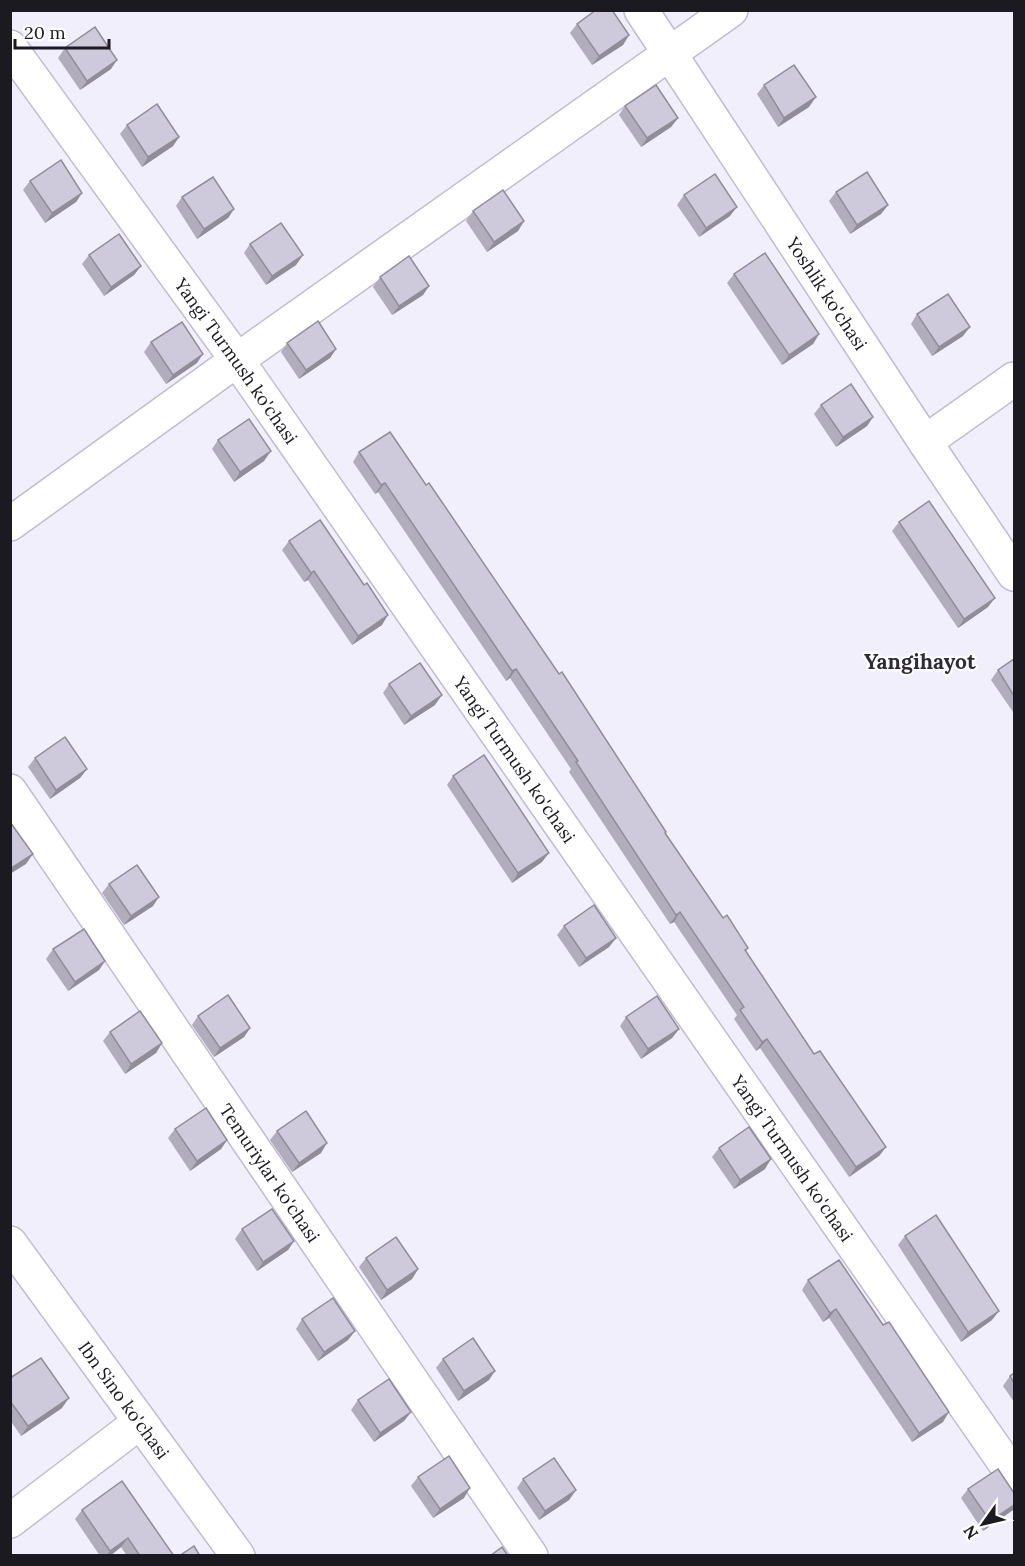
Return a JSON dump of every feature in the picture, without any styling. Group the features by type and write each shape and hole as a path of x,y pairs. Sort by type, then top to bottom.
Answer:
{"street":[{"name":"Yoshlik ko'chasi","path":"641,10 1014,574"},
{"path":"10,525 237,360 731,10"},
{"name":"Yangi Turmush ko'chasi","path":"10,47 237,360 1014,1476"},
{"path":"925,442 1014,379"},
{"name":"Temuriylar ko'chasi","path":"10,791 531,1556"},
{"name":"Ibn Sino ko'chasi","path":"10,1244 237,1556"},
{"path":"10,1521 140,1422"}],"building":[{"path":"596,10 612,10 629,35 599,56 577,24"},
{"path":"95,27 117,60 87,81 65,48"},
{"path":"794,65 816,97 784,118 764,85"},
{"path":"656,85 678,118 647,138 625,106"},
{"path":"157,104 179,137 148,157 127,125"},
{"path":"61,160 82,193 52,213 30,181"},
{"path":"867,172 888,205 857,225 836,192"},
{"path":"715,174 737,207 706,228 684,195"},
{"path":"213,177 234,209 204,229 182,197"},
{"path":"503,190 524,221 494,242 473,211"},
{"path":"281,223 303,255 272,276 250,244"},
{"path":"119,234 141,266 111,287 89,255"},
{"path":"765,253 819,334 789,355 734,274"},
{"path":"409,256 429,286 399,306 380,277"},
{"path":"948,294 970,327 939,347 917,314"},
{"path":"318,321 336,349 306,370 287,343"},
{"path":"182,322 203,354 173,375 151,342"},
{"path":"851,384 873,417 843,437 821,405"},
{"path":"249,419 271,451 240,472 218,440"},
{"path":"390,432 426,485 429,483 559,674 562,672 665,833 723,918 727,915 748,948 745,950 814,1054 820,1051 886,1147 856,1167 767,1039 762,1042 740,1010 744,1007 680,912 676,915 576,762 578,761 516,669 512,671 385,483 381,485 359,452"},
{"path":"929,501 995,598 964,619 899,522"},
{"path":"320,520 364,585 367,583 388,615 358,636 314,571 311,573 289,541"},
{"path":"1014,659 1014,696 998,670"},
{"path":"420,663 442,695 411,716 389,684"},
{"path":"65,737 87,769 56,790 35,758"},
{"path":"484,755 549,853 518,873 453,776"},
{"path":"10,822 33,854 10,869"},
{"path":"137,865 159,897 131,916 109,884"},
{"path":"594,905 616,938 586,958 564,926"},
{"path":"84,929 105,961 75,982 53,949"},
{"path":"228,995 250,1028 220,1048 198,1016"},
{"path":"657,996 679,1029 648,1049 626,1017"},
{"path":"140,1011 162,1043 131,1064 110,1032"},
{"path":"206,1108 227,1140 197,1161 175,1129"},
{"path":"306,1111 327,1143 299,1163 277,1131"},
{"path":"749,1127 771,1159 740,1180 719,1148"},
{"path":"272,1209 294,1241 263,1262 242,1229"},
{"path":"936,1215 999,1311 968,1332 905,1236"},
{"path":"396,1237 418,1269 387,1290 366,1258"},
{"path":"839,1260 883,1325 889,1322 949,1412 919,1433 836,1309 830,1313 808,1280"},
{"path":"333,1298 355,1331 324,1352 302,1319"},
{"path":"473,1338 495,1371 464,1391 443,1359"},
{"path":"41,1358 69,1398 28,1426 10,1401 10,1378"},
{"path":"389,1379 411,1412 380,1433 358,1400"},
{"path":"449,1456 470,1488 440,1509 418,1477"},
{"path":"554,1458 576,1490 545,1511 523,1479"},
{"path":"998,1469 1014,1493 1014,1505 990,1521 968,1489"},
{"path":"122,1481 174,1556 140,1556 128,1538 110,1551 82,1510"},
{"path":"194,1546 200,1556 179,1556"},
{"path":"502,1547 508,1556 490,1556"}],"district":[{"name":"Yangihayot","path":"920,661"}]}
